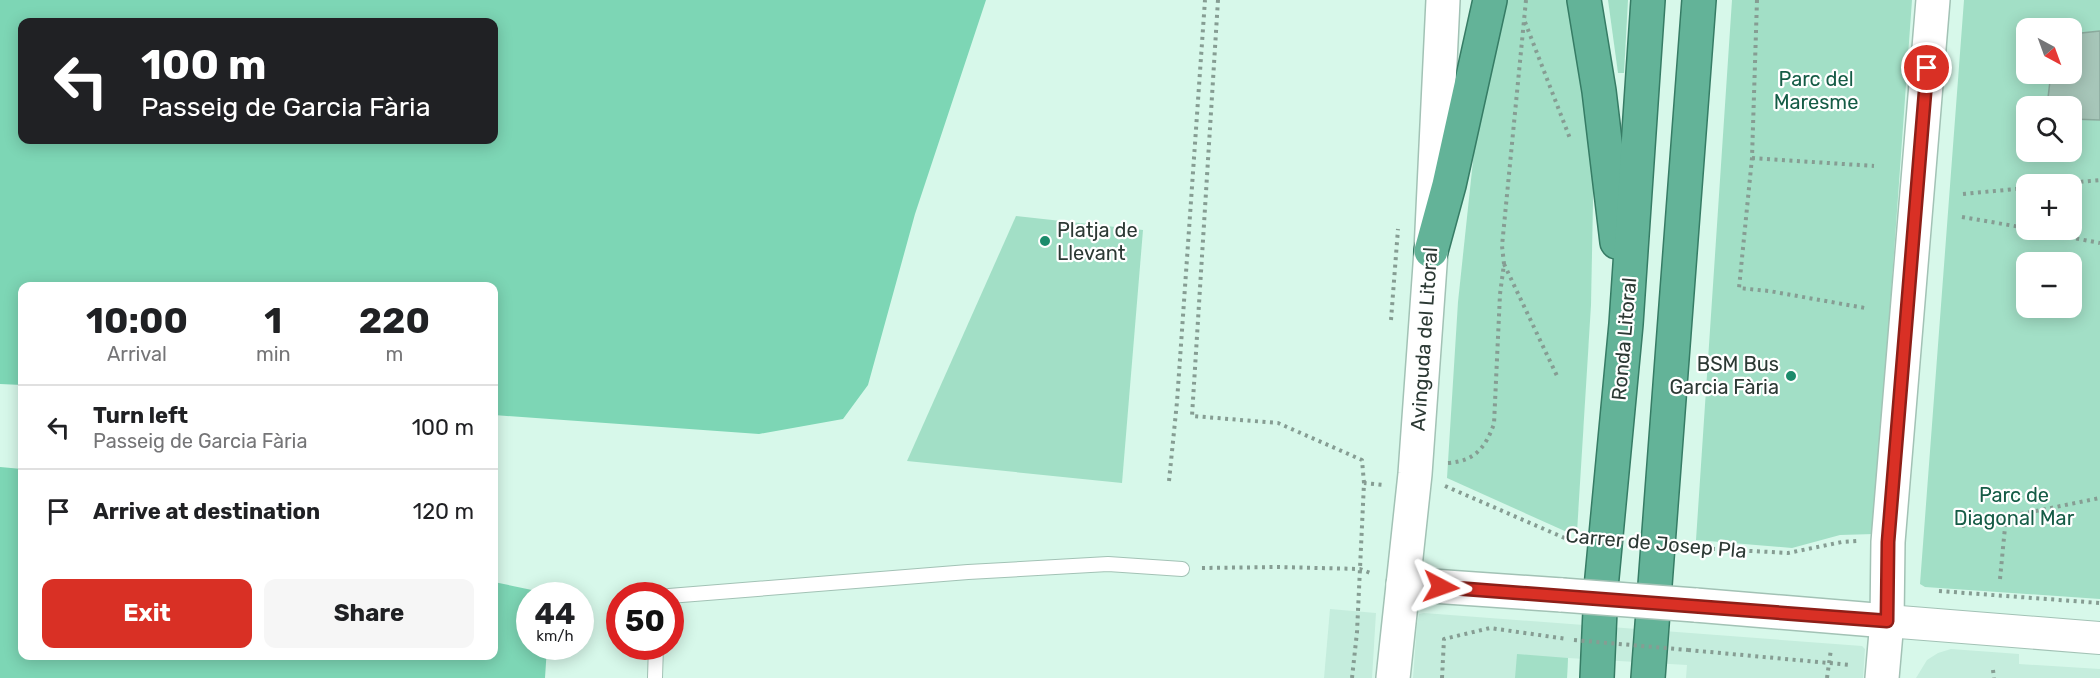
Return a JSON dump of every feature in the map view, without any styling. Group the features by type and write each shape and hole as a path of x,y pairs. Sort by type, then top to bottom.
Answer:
{"highway":[{"path":"1431,251 1449,185 1490,0"},
{"path":"1584,0 1599,91 1626,324"},
{"name":"Ronda Litoral","path":"1597,678 1601,588 1626,324 1648,0"},
{"path":"1648,678 1699,0"}],"main road":[{"name":"Avinguda del Litoral","path":"1393,678 1415,474 1431,251 1443,0"},
{"path":"1882,678 1887,621 1888,542 1933,0"},
{"path":"1402,584 1887,621"}],"street":[{"path":"1887,621 2100,638"}],"lane":[{"path":"684,595 968,572 1108,564 1182,569"},
{"path":"655,678 656,660"}],"path":[{"path":"1169,481 1178,390 1205,0"},
{"path":"1218,0 1192,416 1278,423 1362,460 1364,483 1357,632 1352,678"},
{"path":"1444,463 1460,462 1477,452 1488,440 1494,424 1500,294 1504,264 1502,246 1527,0"},
{"path":"1757,0 1752,158 1739,288 1865,308"},
{"path":"1524,22 1573,146"},
{"path":"1752,158 1874,166"},
{"path":"2082,182 2100,180"},
{"path":"1963,194 2016,189"},
{"path":"1962,217 2016,226"},
{"path":"1391,330 1398,223"},
{"path":"2082,240 2100,243"},
{"path":"1504,264 1558,378"},
{"path":"1364,483 1382,485 1381,473"},
{"name":"Carrer de Josep Pla","path":"1443,496 1444,486 1567,539 1788,553 1842,542"},
{"path":"1962,526 2100,498"},
{"path":"2000,579 2006,517"},
{"path":"1182,569 1279,567 1339,569"},
{"path":"1938,591 2100,603"},
{"path":"1442,678 1443,639 1490,628 1574,640 1852,665"},
{"path":"1827,678 1831,645"},
{"path":"1992,670 1994,678"}],"shaded area":[{"path":"0,0 986,0 915,214 868,385 843,419 759,434 498,415 498,282 18,282 18,385 0,384"},
{"path":"0,467 18,469 18,660 498,660 498,583 516,587 516,660 546,660 545,678 0,678"},
{"path":"1330,609 1376,613 1372,678 1324,678"},
{"path":"1419,614 1862,646 1865,649 1863,678 1686,678 1687,665 1568,658 1567,678 1413,678 1417,624"},
{"path":"1951,649 2019,654 2019,664 2100,669 2100,678 1916,678 1927,660"}],"green space":[{"path":"1501,0 1578,0 1594,150 1591,305 1577,532 1567,532 1447,478 1458,302 1475,142"},
{"path":"1608,0 1628,0 1624,73 1618,73"},
{"name":"Parc del Maresme","path":"1732,0 1912,0 1874,534 1840,535 1792,548 1696,540"},
{"name":"Parc de Diagonal Mar","path":"1964,0 2100,0 2100,599 1925,587 1920,584"},
{"path":"1016,216 1143,230 1122,483 907,461"},
{"path":"1517,654 1568,658 1567,678 1515,678"}],"building":[{"path":"2100,31 2100,120 2082,119 2082,96 2048,96 2050,84 2082,84 2082,33"}],"place":[{"name":"Platja de Llevant","path":"1045,241"},
{"name":"BSM Bus Garcia Fària","path":"1791,376"}],"route":[{"path":"1441,587 1887,621 1888,542 1927,68"}]}
